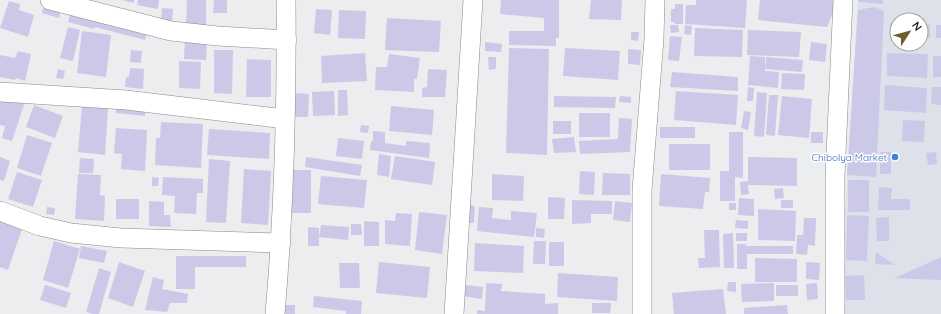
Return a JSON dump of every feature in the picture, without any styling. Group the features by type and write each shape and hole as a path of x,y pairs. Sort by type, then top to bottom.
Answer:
{"street":[{"path":"50,0 171,31 218,36 287,40"},
{"path":"275,314 281,243 287,40 286,0"},
{"path":"454,314 473,0"},
{"path":"642,314 642,190 654,39 655,0"},
{"path":"836,314 836,176 843,0"},
{"path":"0,92 126,100 285,119"},
{"path":"0,211 40,226 71,233 121,238 281,243"}],"shaded area":[{"name":"Chibolya Market","path":"858,0 941,0 941,314 844,314 844,227"}],"building":[{"path":"121,0 134,0 134,3"},
{"path":"138,0 159,0 158,9 137,5"},
{"path":"187,0 206,0 206,25 186,25"},
{"path":"214,0 227,0 227,13 213,13"},
{"path":"501,0 559,0 559,38 556,38 556,46 509,45 509,31 544,31 544,18 500,14"},
{"path":"591,0 622,0 621,20 589,19"},
{"path":"696,0 747,0 745,28 685,24 686,5 696,5"},
{"path":"760,0 838,0 827,27 758,20"},
{"path":"858,0 883,0 883,4 858,2"},
{"path":"9,1 20,4 19,10 34,15 28,37 0,28"},
{"path":"44,4 61,8 59,18 42,13"},
{"path":"675,4 683,4 683,24 675,24 674,22 671,22 671,9 675,9"},
{"path":"874,7 884,11 876,177 847,175 858,10"},
{"path":"72,8 148,27 145,40 95,27 94,29 68,22"},
{"path":"162,8 173,9 172,23 161,22"},
{"path":"316,9 332,10 330,35 314,33"},
{"path":"339,10 366,11 365,39 338,38"},
{"path":"387,18 441,21 439,52 385,50"},
{"path":"670,25 678,25 679,32 671,33"},
{"path":"685,25 692,26 691,35 684,34"},
{"path":"929,25 930,25 929,38"},
{"path":"936,25 941,25 941,38 936,38"},
{"path":"68,27 80,30 73,61 60,58"},
{"path":"695,28 743,30 742,57 694,56"},
{"path":"748,30 801,32 799,57 747,55"},
{"path":"82,31 111,35 106,77 77,73"},
{"path":"631,32 639,32 638,41 631,40"},
{"path":"670,36 682,37 679,61 668,60"},
{"path":"185,39 207,40 206,60 184,59"},
{"path":"485,42 502,44 501,52 485,51"},
{"path":"811,42 827,44 825,62 809,60"},
{"path":"509,48 549,49 547,155 506,153"},
{"path":"565,48 620,51 618,80 563,76"},
{"path":"628,49 641,50 640,65 628,64"},
{"path":"131,50 142,51 141,63 130,62"},
{"path":"214,50 233,50 232,94 214,93"},
{"path":"18,51 31,54 25,81 16,78 15,80 0,77 0,55 15,58"},
{"path":"365,53 367,81 322,83 321,56"},
{"path":"887,53 928,54 927,78 887,76"},
{"path":"389,54 420,58 417,79 414,79 414,92 375,90 376,67 387,67"},
{"path":"750,56 765,57 765,71 779,72 778,88 748,85"},
{"path":"933,56 941,56 941,77 933,77"},
{"path":"488,57 496,57 496,69 489,70"},
{"path":"766,57 803,60 802,72 765,69"},
{"path":"247,59 271,60 271,97 246,97"},
{"path":"179,61 201,62 200,89 179,88"},
{"path":"130,68 144,69 143,89 125,87 126,77 129,77"},
{"path":"58,69 65,71 63,79 56,78"},
{"path":"428,69 447,70 445,97 422,97 422,88 427,87"},
{"path":"672,72 738,77 738,91 670,87"},
{"path":"782,73 805,74 804,90 781,89"},
{"path":"885,85 927,88 926,113 884,110"},
{"path":"748,87 754,88 753,101 747,101"},
{"path":"932,87 941,87 941,105 931,104"},
{"path":"338,90 347,90 348,115 338,116"},
{"path":"334,91 335,115 313,116 312,92"},
{"path":"676,91 738,95 736,125 674,120"},
{"path":"757,92 767,93 764,137 754,136"},
{"path":"295,93 309,94 308,117 294,117"},
{"path":"2,94 25,102 12,141 2,138 5,126 0,125 0,102"},
{"path":"769,95 778,95 775,136 766,135"},
{"path":"554,96 616,97 615,108 554,107"},
{"path":"620,96 631,97 631,103 619,102"},
{"path":"782,96 812,99 809,138 778,135"},
{"path":"117,104 145,107 145,116 116,113"},
{"path":"34,105 63,116 55,138 26,127"},
{"path":"82,106 108,108 105,155 78,152"},
{"path":"391,106 434,110 432,135 389,131"},
{"path":"744,111 751,112 748,130 741,128"},
{"path":"579,113 610,113 610,137 579,137"},
{"path":"619,118 632,119 630,152 580,154 579,141 618,139"},
{"path":"903,120 925,121 924,142 902,141"},
{"path":"553,121 571,121 571,134 553,134"},
{"path":"161,122 203,124 201,168 155,165 156,138 160,138"},
{"path":"361,125 369,126 368,133 360,132"},
{"path":"660,127 695,127 695,138 660,138"},
{"path":"116,128 147,130 145,171 121,169 122,154 114,153"},
{"path":"209,129 270,133 269,159 207,155"},
{"path":"373,131 385,132 385,143 406,146 406,141 430,143 429,158 370,150 371,141 373,141"},
{"path":"729,132 743,132 743,178 735,177 735,201 720,201 720,171 729,171"},
{"path":"811,132 823,132 823,143 811,143"},
{"path":"27,135 52,143 41,176 17,168"},
{"path":"574,137 576,152 554,153 552,139"},
{"path":"338,138 364,141 362,159 336,156"},
{"path":"669,144 710,144 710,170 669,170"},
{"path":"880,152 891,152 891,174 880,174"},
{"path":"936,152 937,164 928,165 926,153"},
{"path":"379,154 391,156 389,177 377,175"},
{"path":"395,156 435,162 432,185 391,179"},
{"path":"0,157 10,161 4,181 0,180"},
{"path":"306,157 362,165 360,176 305,167"},
{"path":"748,157 797,158 797,186 748,185 749,194 741,195 740,182 748,181"},
{"path":"80,158 94,159 93,173 79,173"},
{"path":"209,159 230,161 226,223 206,222"},
{"path":"244,169 271,171 268,225 241,223"},
{"path":"291,170 311,170 311,213 291,213"},
{"path":"580,171 595,172 594,195 579,194"},
{"path":"17,172 42,180 33,207 8,199"},
{"path":"603,173 630,174 630,195 602,195"},
{"path":"78,174 101,175 100,195 105,196 104,221 75,219"},
{"path":"492,174 524,176 523,201 492,200"},
{"path":"661,174 710,178 709,192 705,192 703,209 659,206"},
{"path":"321,176 367,180 364,208 318,204"},
{"path":"152,177 159,178 158,186 152,186"},
{"path":"163,177 203,179 203,193 197,193 196,214 174,213 175,196 162,195"},
{"path":"848,180 869,180 869,212 848,212"},
{"path":"879,187 892,188 891,199 910,199 910,210 878,210"},
{"path":"783,188 784,198 775,199 774,189"},
{"path":"548,197 565,198 564,219 548,219"},
{"path":"739,198 754,199 754,216 738,215"},
{"path":"116,199 139,199 139,219 116,219"},
{"path":"572,200 612,201 612,214 591,214 591,223 572,224"},
{"path":"781,200 793,200 793,208 781,208"},
{"path":"149,201 164,202 164,215 170,215 171,227 149,226"},
{"path":"615,201 632,203 630,222 613,220"},
{"path":"729,203 736,203 736,210 729,210"},
{"path":"468,205 475,206 474,223 467,223"},
{"path":"47,207 55,208 54,215 46,214"},
{"path":"479,207 493,208 492,218 511,220 511,211 537,213 534,237 477,231"},
{"path":"758,209 796,211 795,241 758,240"},
{"path":"419,212 447,215 442,254 415,250"},
{"path":"396,213 412,214 410,246 385,244 385,220 395,221"},
{"path":"847,215 869,216 867,261 846,260"},
{"path":"889,217 889,241 877,241 876,218"},
{"path":"0,218 23,226 8,270 0,267"},
{"path":"804,218 816,218 815,246 808,245 807,255 796,254 797,235 803,235"},
{"path":"736,220 748,221 748,229 735,228"},
{"path":"364,221 379,222 379,246 364,246"},
{"path":"351,224 361,224 362,235 351,235"},
{"path":"321,225 349,227 348,240 319,237"},
{"path":"308,227 319,228 319,246 308,246"},
{"path":"536,228 545,229 544,238 536,237"},
{"path":"704,230 719,230 720,267 699,268 698,258 705,258"},
{"path":"733,233 734,268 724,268 723,234"},
{"path":"736,233 747,233 747,241 736,241"},
{"path":"54,241 80,249 68,288 43,280"},
{"path":"534,241 546,241 545,264 533,264"},
{"path":"549,242 564,242 564,266 549,266"},
{"path":"475,243 524,246 523,273 474,271"},
{"path":"737,244 746,244 746,246 793,246 793,254 747,254 747,269 737,269"},
{"path":"81,246 107,251 104,263 79,258"},
{"path":"876,252 895,265 875,264"},
{"path":"176,256 246,256 246,267 195,267 195,289 176,289"},
{"path":"941,257 941,280 895,278"},
{"path":"755,258 797,259 797,282 755,282"},
{"path":"119,262 145,271 133,307 108,298"},
{"path":"379,262 430,267 427,298 376,293"},
{"path":"806,262 820,263 819,280 806,279"},
{"path":"339,263 359,263 360,288 340,288"},
{"path":"99,268 111,272 99,314 93,314 86,312"},
{"path":"558,273 618,277 617,301 557,297"},
{"path":"864,275 865,300 846,300 845,276"},
{"path":"153,277 164,280 162,289 188,294 187,303 170,303 167,312 145,310"},
{"path":"728,282 736,282 736,292 727,291"},
{"path":"486,283 502,284 501,291 545,294 545,304 558,303 558,314 477,314 477,310 485,311"},
{"path":"774,283 774,301 742,302 741,284"},
{"path":"817,283 818,299 807,300 806,284"},
{"path":"45,285 71,293 66,308 40,300"},
{"path":"464,285 483,287 482,299 462,296"},
{"path":"776,285 798,285 798,296 776,296"},
{"path":"723,289 726,314 674,314 672,293"},
{"path":"314,296 362,301 361,314 346,314 346,311 313,307"},
{"path":"592,303 611,303 610,313 592,313"},
{"path":"281,305 295,305 295,314 281,314"},
{"path":"787,305 788,314 744,314 744,308"}],"place":[{"name":"Chibolya Market","path":"895,157"}]}
